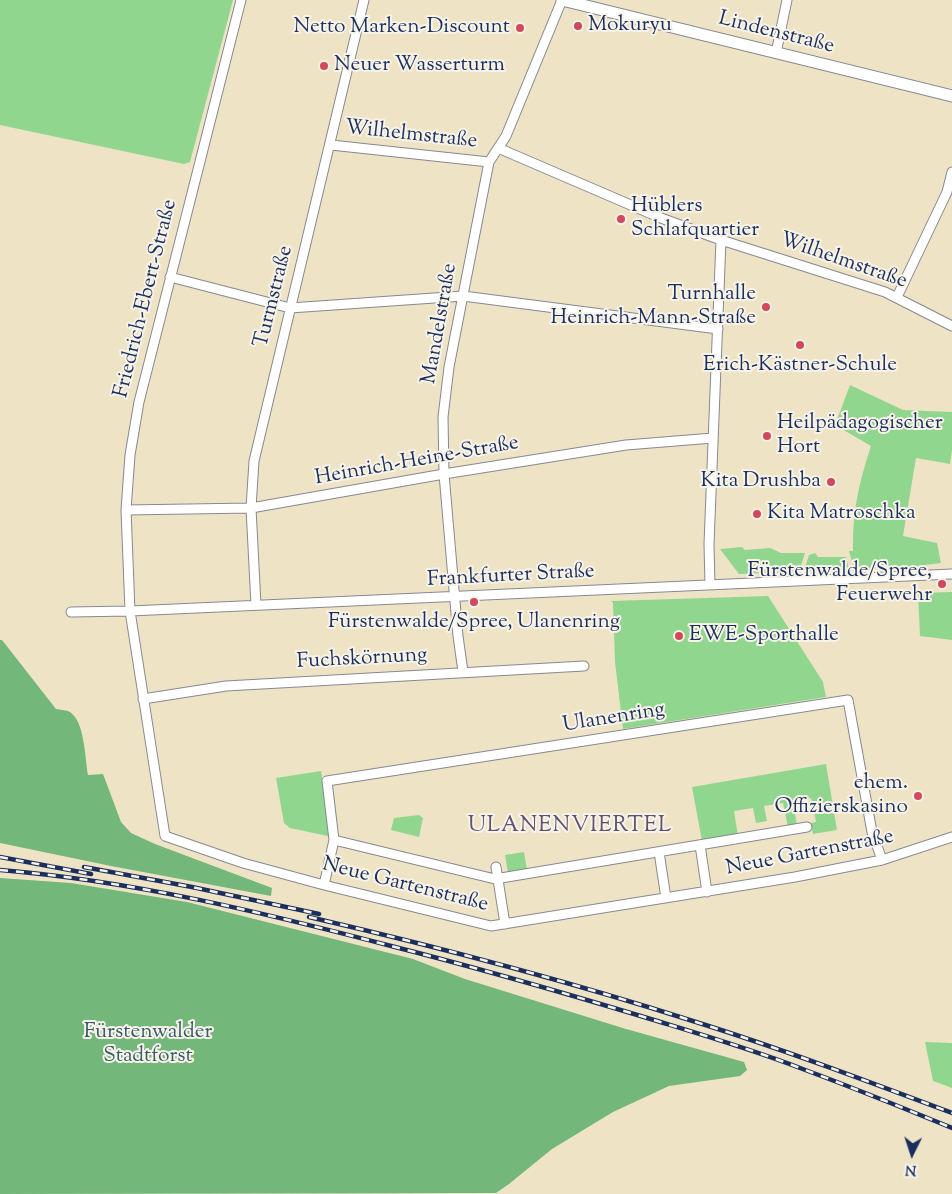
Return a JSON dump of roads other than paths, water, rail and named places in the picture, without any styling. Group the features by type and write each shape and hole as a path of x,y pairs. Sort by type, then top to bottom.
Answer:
{"street":[{"name":"Friedrich-Ebert-Straße","path":"130,611 126,510 130,455 139,402 241,0"},
{"name":"Turmstraße","path":"256,605 251,508 254,461 331,146 364,0"},
{"name":"Lindenstraße","path":"562,0 952,96"},
{"name":"Mandelstraße","path":"464,672 458,636 444,474 443,417 450,367 488,162 506,136 562,0"},
{"path":"776,53 787,0"},
{"name":"Wilhelmstraße","path":"331,146 488,162"},
{"name":"Wilhelmstraße","path":"498,148 656,216 721,240 897,297 952,326"},
{"path":"897,297 946,195 952,172"},
{"path":"710,585 709,544 721,240"},
{"path":"170,277 290,308 463,296 718,329"},
{"name":"Heinrich-Heine-Straße","path":"126,510 251,508 626,444 713,438"},
{"name":"Frankfurter Straße","path":"71,612 456,597 952,574"},
{"name":"Neue Gartenstraße","path":"130,611 165,836 244,863 324,885 491,926 707,892 882,860 952,837"},
{"name":"Fuchskörnung","path":"144,699 226,686 584,666"},
{"name":"Ulanenring","path":"324,885 334,840 327,781 848,700 872,832 882,860"},
{"path":"334,840 498,879 807,828"},
{"path":"700,846 707,892"},
{"path":"659,852 666,898"},
{"path":"496,867 505,924"}],"railway":[{"path":"0,857 91,874"},
{"path":"84,867 192,887 319,914"},
{"path":"0,870 50,875 150,890 297,922 457,963 582,998 742,1047 838,1082 952,1128"},
{"path":"309,917 503,965 648,1007 792,1054 952,1113"}],"place":[{"name":"Mokuryu","path":"578,26"},
{"name":"Netto Marken-Discount","path":"520,28"},
{"name":"Neuer Wasserturm","path":"324,66"},
{"name":"Hüblers Schlafquartier","path":"621,219"},
{"name":"Turnhalle Heinrich-Mann-Straße","path":"766,307"},
{"name":"Erich-Kästner-Schule","path":"800,345"},
{"name":"Heilpädagogischer Hort","path":"767,436"},
{"name":"Kita Drushba","path":"831,482"},
{"name":"Kita Matroschka","path":"757,514"},
{"name":"Fürstenwalde/Spree, Feuerwehr","path":"942,584"},
{"name":"Fürstenwalde/Spree, Ulanenring","path":"474,602"},
{"name":"EWE-Sporthalle","path":"679,636"},
{"name":"ehem. Offizierskasino","path":"918,796"}],"district":[{"name":"ULANENVIERTEL","path":"570,827"}],"park label":[{"name":"Fürstenwalder Stadtforst","path":"148,1045"}]}
